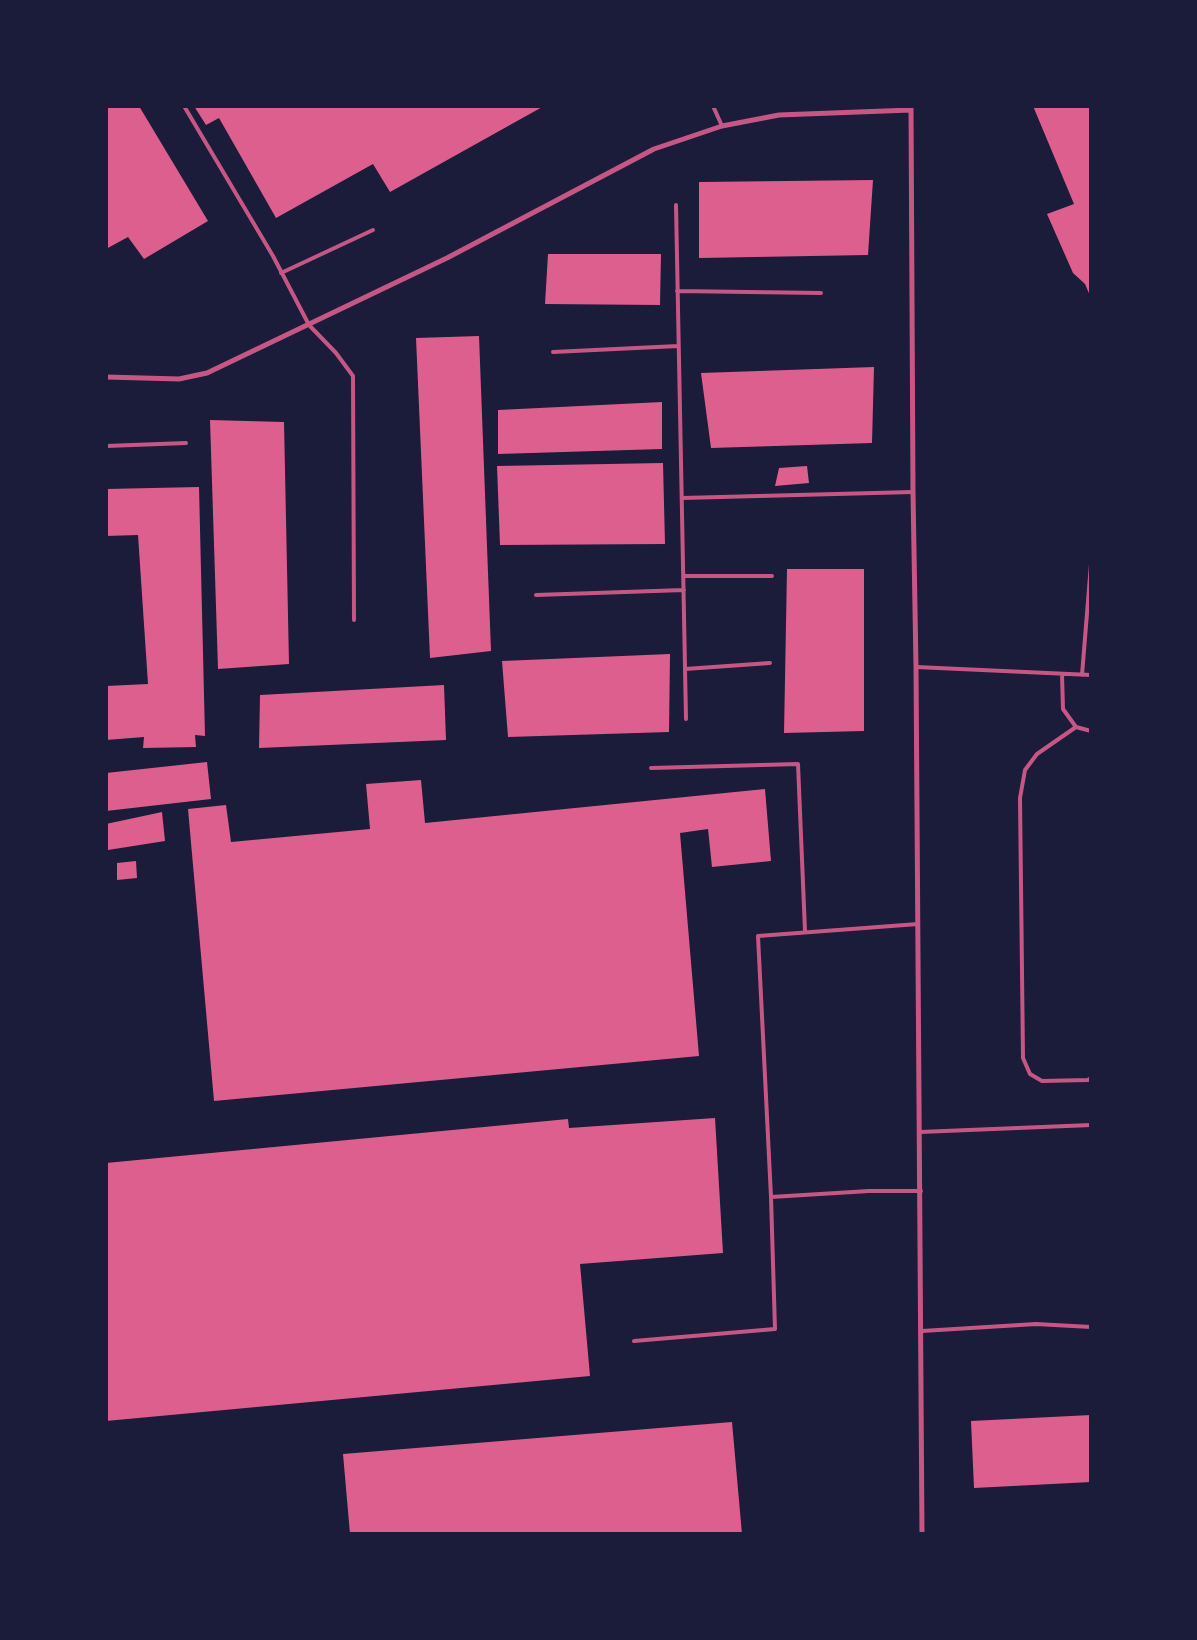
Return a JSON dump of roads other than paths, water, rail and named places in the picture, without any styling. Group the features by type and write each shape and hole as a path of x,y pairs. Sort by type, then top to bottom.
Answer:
{"street":[{"path":"106,378 179,378 207,373 447,258 654,149 722,126 779,115 911,108 913,492 921,1191 922,1534"}],"lane":[{"path":"184,106 309,325 336,353 353,376 354,620"},
{"path":"713,106 722,126"},
{"path":"676,205 686,719"},
{"path":"281,273 374,230"},
{"path":"677,291 821,294"},
{"path":"553,352 678,346"},
{"path":"106,446 186,443"},
{"path":"682,498 913,492"},
{"path":"1082,675 1091,564"},
{"path":"683,576 772,576"},
{"path":"536,595 684,590"},
{"path":"685,669 770,663"},
{"path":"916,667 1091,675"},
{"path":"1062,674 1063,709 1076,728 1091,731"},
{"path":"1076,728 1037,754 1025,770 1020,798 1023,1058 1030,1074 1042,1080 1088,1080 1091,1078"},
{"path":"651,768 798,764 805,931"},
{"path":"634,1341 775,1329 771,1197 758,936 918,924"},
{"path":"920,1132 1091,1125"},
{"path":"771,1197 869,1191 921,1191"},
{"path":"922,1332 1036,1324 1091,1327"}]}
